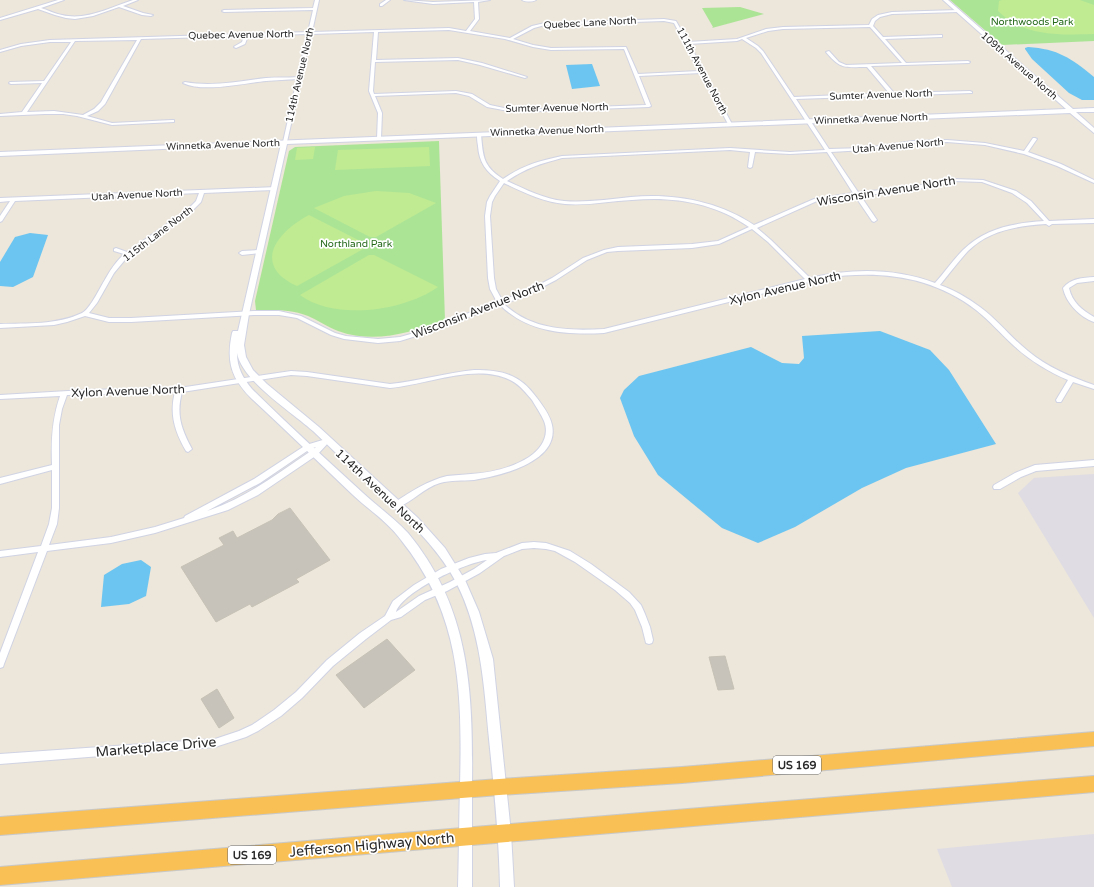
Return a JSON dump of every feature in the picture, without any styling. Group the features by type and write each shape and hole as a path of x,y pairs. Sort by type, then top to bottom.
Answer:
{"highway":[{"name":"US 169","path":"0,826 499,787 682,775 1094,739"},
{"name":"US 169","path":"505,833 1094,784"},
{"name":"Jefferson Highway North","path":"0,876 505,833"}],"street":[{"path":"0,19 62,0"},
{"path":"39,8 61,16 72,17 92,15 136,0"},
{"name":"114th Avenue North","path":"317,0 245,314 240,345 241,352 244,362 255,378 316,429 327,441 398,504 433,541 460,580 474,612 487,659 492,691 499,787 505,833 507,887"},
{"path":"381,5 388,0"},
{"path":"406,0 426,3 476,2 488,0"},
{"path":"524,0 534,0"},
{"name":"109th Avenue North","path":"945,0 1094,131"},
{"path":"467,32 477,19 476,2"},
{"path":"118,6 142,14 150,15"},
{"path":"224,11 315,9"},
{"path":"906,64 871,26 872,20 885,14 958,11"},
{"name":"Quebec Lane North","path":"511,39 533,27 545,24 672,21"},
{"name":"111th Avenue North","path":"672,21 677,24 730,124"},
{"path":"687,43 720,42 744,39 767,30 783,28 871,26"},
{"name":"Quebec Avenue North","path":"0,51 31,43 74,40 444,29 511,39 533,46 551,49 625,48 636,75"},
{"path":"376,32 371,86 372,95 379,106 379,138"},
{"path":"236,47 244,43 247,34"},
{"path":"881,38 941,36"},
{"path":"84,116 96,110 103,102 140,38"},
{"path":"744,39 762,52 874,220"},
{"path":"23,114 74,40"},
{"path":"828,52 836,62 841,65 968,62"},
{"path":"374,61 458,59 487,65 525,77"},
{"path":"868,65 893,94"},
{"path":"636,75 703,72"},
{"name":"Sumter Avenue North","path":"372,95 456,92 470,95 489,106 514,111 649,106 636,75"},
{"path":"185,84 194,86 234,84 263,80 299,78"},
{"path":"11,84 45,82"},
{"name":"Sumter Avenue North","path":"792,98 970,92"},
{"name":"Winnetka Avenue North","path":"0,154 1094,110"},
{"path":"0,115 65,113 84,116 94,121 112,124 172,121"},
{"path":"479,134 483,162 487,169 503,181 534,195 563,202 577,203 646,197 692,202 720,210 753,227 808,280"},
{"path":"1025,153 1035,138"},
{"name":"Utah Avenue North","path":"503,181 527,167 545,161 570,156 718,150 783,153 877,148 913,142 947,141 985,144 1025,153 1060,165 1094,182"},
{"path":"750,167 753,151"},
{"name":"Wisconsin Avenue North","path":"85,314 104,319 126,320 266,313 291,315 338,336 358,340 400,339 501,303 541,286 595,254 618,249 705,245 719,242 816,200 830,197 906,190 953,180 983,181 1004,187 1022,197 1049,224"},
{"path":"501,303 496,295 492,283 487,210 490,197 503,181"},
{"name":"Utah Avenue North","path":"0,200 274,188"},
{"name":"115th Lane North","path":"85,314 96,302 111,272 129,254 189,211 198,202 202,192"},
{"path":"0,220 13,200"},
{"path":"936,286 968,249 988,234 1016,226 1094,221"},
{"path":"116,250 129,254"},
{"path":"242,253 259,252"},
{"name":"Xylon Avenue North","path":"501,303 516,316 538,326 571,332 604,331 840,273 876,273 913,279 936,286 964,300 978,309 1027,354 1060,374 1094,387"},
{"path":"1094,279 1070,283 1066,288 1066,293 1077,307 1094,320"},
{"path":"0,326 54,323 85,314"},
{"name":"114th Avenue North","path":"245,314 238,324 233,348 233,362 241,380 252,394 404,535 422,558 434,578 451,617 463,668 466,703 465,887"},
{"name":"Xylon Avenue North","path":"0,397 64,393 179,390 298,373 390,386 483,371 504,375 523,385 549,422 550,432 547,442 539,453 517,465 496,472 439,481 425,487 398,504"},
{"path":"1060,400 1072,379"},
{"path":"179,390 175,409 176,423 188,449"},
{"path":"0,664 44,550 56,512 57,487 55,467 55,424 64,393"},
{"path":"0,554 44,550 111,540 155,530 202,516 225,508 255,493 311,450 327,441"},
{"path":"997,487 1018,475 1035,468 1094,463"},
{"path":"0,481 55,467"},
{"path":"496,556 517,547 528,545 552,546 569,553 623,592 637,605 646,624 649,640"},
{"name":"Marketplace Drive","path":"0,759 215,743 243,735 268,721 278,713 309,685 329,664 351,645 389,617 395,604 411,592 453,568 487,556 496,556"},
{"name":"Marketplace Drive","path":"389,617 397,616 423,597 440,591 478,570 491,562 496,556"}],"shaded area":[{"path":"1094,474 1094,618 1018,493 1034,478"},
{"path":"1094,834 1094,887 952,887 937,849"}],"green space":[{"name":"Northwoods Park","path":"950,0 1094,0 1094,41 1002,45"},
{"path":"1080,0 1094,5 1094,34 1052,34 1022,27 1011,22 998,11 999,1"},
{"path":"740,7 764,14 712,28 713,27 702,8"},
{"name":"Northland Park","path":"439,141 445,320 405,333 378,337 365,337 338,331 312,318 295,312 282,310 256,310 255,301 289,151 295,147"},
{"path":"315,147 313,159 295,160 297,148"},
{"path":"429,147 430,166 335,170 338,150"},
{"path":"376,191 409,193 436,203 376,237 370,237 314,208 344,196"},
{"path":"309,215 366,244 365,248 297,286 283,278 275,268 272,259 274,249 279,239 297,222"},
{"path":"369,255 374,255 438,287 407,302 369,310 332,308 315,303 300,295"}],"water":[{"path":"1028,47 1056,52 1086,70 1094,77 1094,100 1082,100 1069,93 1032,59 1025,49"},
{"path":"592,64 600,86 572,89 566,65"},
{"path":"30,233 48,235 33,277 13,287 0,286 0,262 15,237"},
{"path":"880,331 930,350 949,370 996,444 906,468 862,488 795,527 758,543 722,528 658,475 634,436 620,398 624,390 639,376 751,347 782,363 799,364 804,358 802,336"},
{"path":"141,560 151,567 146,596 129,604 101,607 104,575 122,564"}],"building":[{"path":"290,508 330,560 296,579 299,582 252,607 250,604 216,622 181,567 224,545 219,538 233,531 237,538 272,520 278,514"},
{"path":"387,639 415,670 364,708 336,675"},
{"path":"725,656 734,689 718,690 709,657"},
{"path":"217,689 234,718 219,728 201,699"}]}
